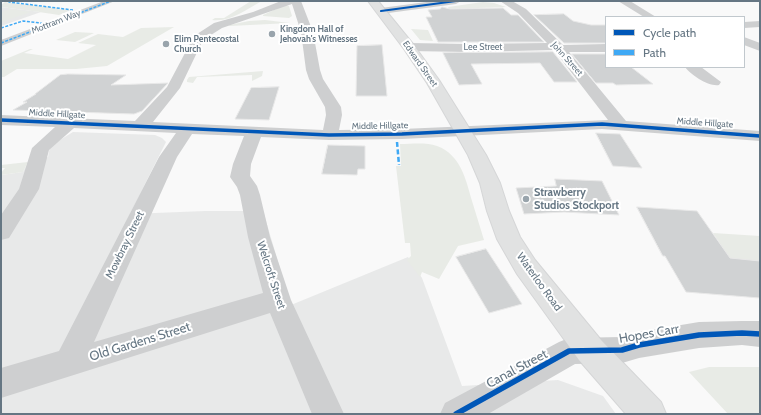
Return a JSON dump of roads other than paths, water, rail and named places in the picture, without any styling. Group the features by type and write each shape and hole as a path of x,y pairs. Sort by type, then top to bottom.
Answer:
{"main road":[{"name":"Edward Street","path":"377,6 409,47 434,83 462,131"},
{"name":"Waterloo Road","path":"462,131 490,183 498,211 509,239 526,267 590,350 649,414"}],"street":[{"name":"Mottram Way","path":"1,43 111,1"},
{"path":"140,126 173,88 198,38 207,30 288,2 296,1 298,22 307,34 313,71 332,103 334,117 329,135"},
{"path":"377,6 456,1"},
{"name":"John Street","path":"505,1 522,11 558,48 621,125"},
{"path":"623,1 649,16"},
{"path":"248,17 275,19"},
{"path":"745,25 760,24"},
{"path":"745,41 760,47"},
{"name":"Lee Street","path":"409,47 605,48"},
{"path":"693,68 714,82"},
{"name":"Middle Hillgate","path":"5,123 70,123 329,135 462,131 548,126 621,125 760,136"},
{"path":"1,232 29,189 41,148 70,123"},
{"name":"Mowbray Street","path":"69,363 165,164 187,129"},
{"name":"Welcroft Street","path":"254,132 239,173 250,195 259,237 278,300 328,414"},
{"name":"Old Gardens Street","path":"1,383 278,300"},
{"name":"Hopes Carr","path":"590,350 622,350 639,345 699,335 742,333 760,334"},
{"name":"Canal Street","path":"456,414 569,351 590,350"}],"place":[{"name":"Kingdom Hall of Jehovah's Witnesses","path":"272,34"},
{"name":"Elim Pentecostal Church","path":"166,44"},
{"name":"Strawberry Studios Stockport","path":"526,199"}]}
